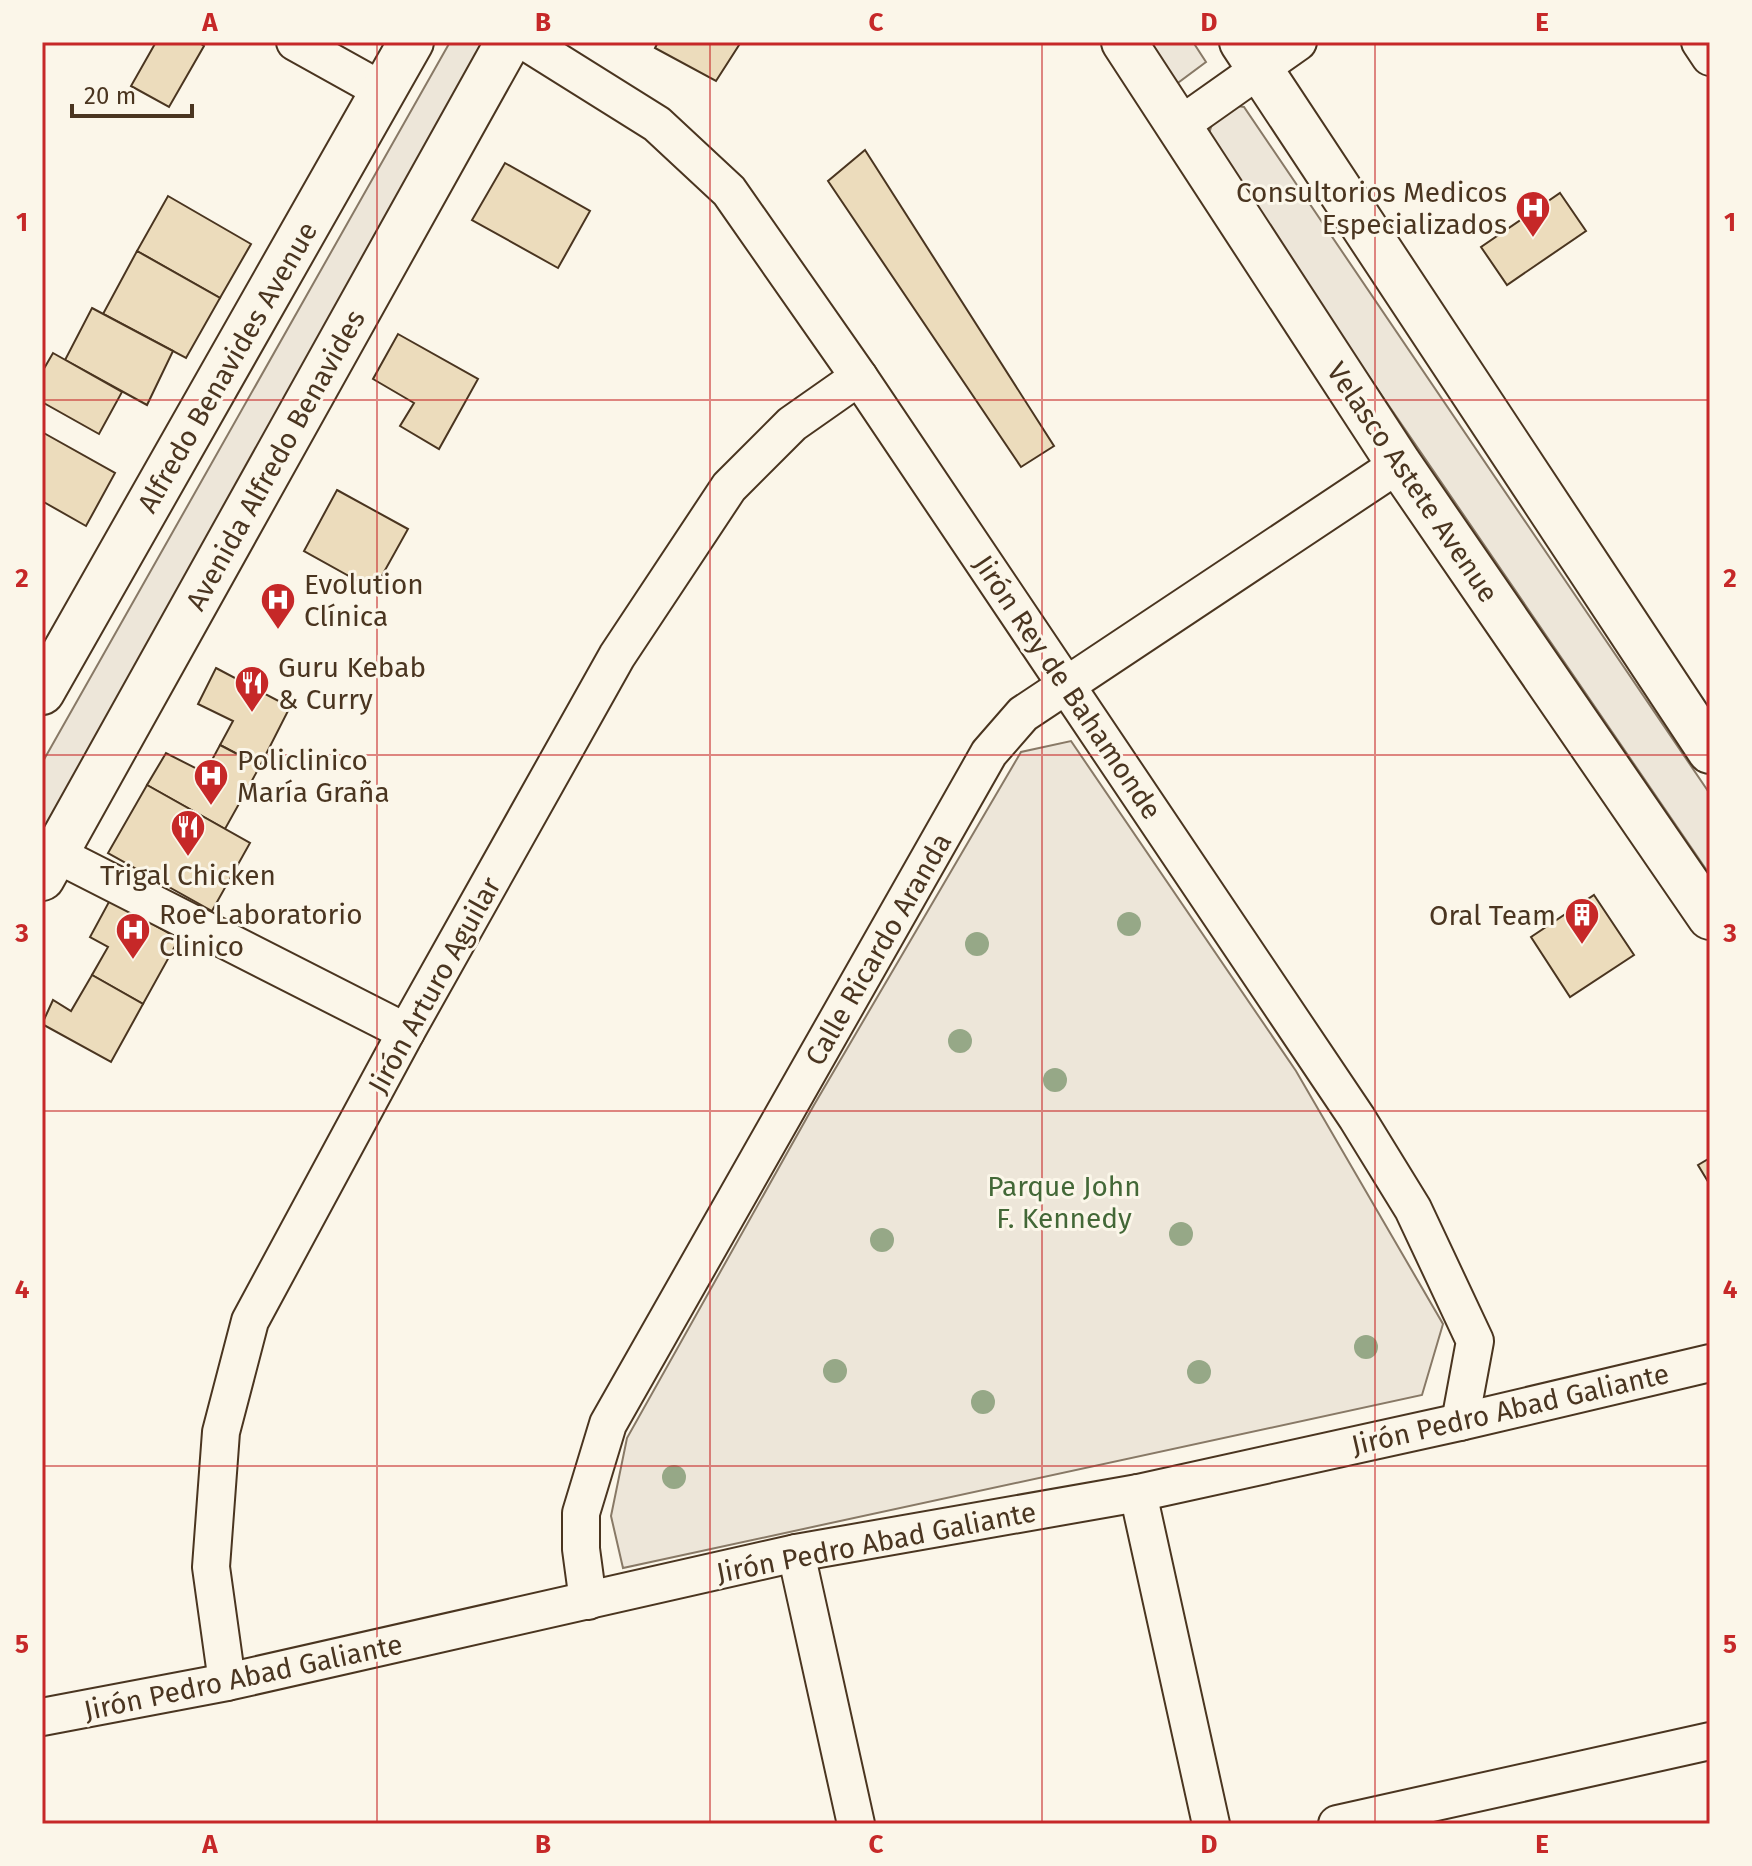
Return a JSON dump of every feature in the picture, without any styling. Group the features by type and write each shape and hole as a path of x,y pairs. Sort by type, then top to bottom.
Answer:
{"main road":[{"name":"Alfredo Benavides Avenue","path":"42,692 411,42"},
{"name":"Avenida Alfredo Benavides","path":"49,866 508,42"},
{"name":"Velasco Astete Avenue","path":"1124,42 1399,464 1710,917"},
{"path":"1251,55 1710,751"}],"street":[{"path":"295,42 383,91"},
{"name":"Jirón Rey de Bahamonde","path":"526,42 657,124 729,191 859,377 1357,1118 1413,1209 1475,1341 1460,1422"},
{"path":"1179,126 1251,55 1298,42"},
{"path":"1700,42 1710,57"},
{"name":"Jirón Arturo Aguilar","path":"227,1682 211,1567 221,1432 250,1321 406,1032 617,656 729,487 792,424 859,377"},
{"name":"Calle Ricardo Aranda","path":"588,1601 581,1549 581,1513 608,1424 989,753 1023,714 1399,464"},
{"path":"49,866 406,1032"},
{"name":"Jirón Pedro Abad Galiante","path":"42,1717 227,1682 796,1553 1138,1493 1710,1363"},
{"path":"1138,1493 1211,1824"},
{"path":"796,1553 856,1824"},
{"path":"1337,1824 1710,1741"}],"green space":[{"path":"450,42 490,42 42,843 42,763"},
{"path":"1146,42 1193,42 1206,62 1175,85"},
{"path":"1225,104 1244,107 1710,794 1710,875 1207,140 1212,124"},
{"name":"Parque John F. Kennedy","path":"1071,741 1296,1071 1443,1324 1422,1395 623,1568 611,1516 627,1438 814,1105 1021,752"}],"building":[{"path":"156,42 198,42 204,46 169,107 131,86"},
{"path":"658,42 741,42 716,81 655,48"},
{"path":"865,150 1054,446 1021,467 828,181"},
{"path":"505,163 590,211 558,268 472,220"},
{"name":"Consultorios Medicos Especializados","path":"1560,193 1586,231 1507,285 1481,247"},
{"path":"168,196 251,244 220,298 137,251"},
{"path":"137,251 220,298 186,358 103,314"},
{"path":"92,308 173,351 147,405 65,360"},
{"path":"398,334 478,379 439,449 400,426 414,403 373,379"},
{"path":"53,353 122,392 99,434 42,402 42,372"},
{"path":"42,432 115,473 86,526 42,501"},
{"path":"337,490 408,529 374,590 304,551"},
{"name":"Guru Kebab & Curry","path":"216,668 290,707 260,766 220,745 233,721 198,704"},
{"name":"Policlinico María Graña","path":"220,745 260,766 225,829 147,785 166,753 205,773"},
{"path":"147,785 250,843 212,911 108,853"},
{"name":"Oral Team","path":"1594,895 1634,955 1570,997 1531,937"},
{"name":"Roe Laboratorio Clinico","path":"110,900 179,939 143,1004 92,975 108,947 90,937"},
{"path":"92,975 143,1004 111,1062 42,1024 53,1000 71,1011"},
{"path":"1710,1158 1710,1185 1698,1165"}],"place":[{"name":"Consultorios Medicos Especializados","path":"1533,239"},
{"name":"Evolution Clínica","path":"278,631"},
{"name":"Guru Kebab & Curry","path":"252,714"},
{"name":"Policlinico María Graña","path":"211,807"},
{"name":"Trigal Chicken","path":"188,858"},
{"name":"Oral Team","path":"1582,946"},
{"name":"Roe Laboratorio Clinico","path":"133,961"}]}
